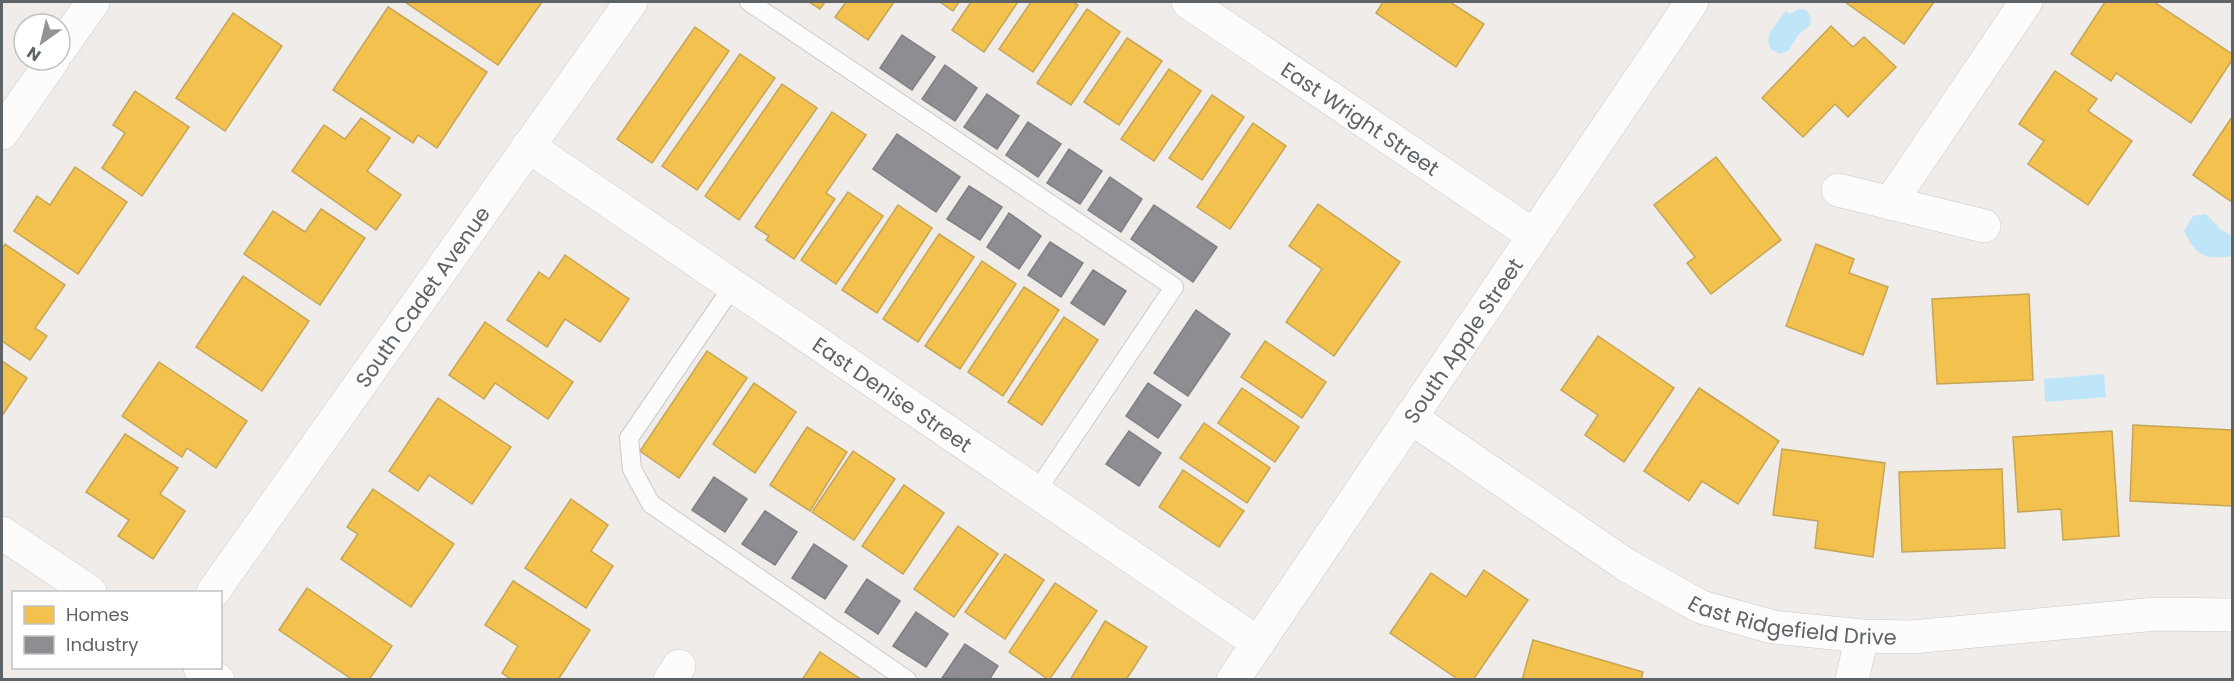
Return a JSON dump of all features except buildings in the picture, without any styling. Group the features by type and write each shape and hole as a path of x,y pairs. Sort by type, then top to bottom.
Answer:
{"street":[{"path":"72,33 93,2"},
{"name":"South Cadet Avenue","path":"214,591 631,2"},
{"name":"East Wright Street","path":"1188,2 1533,235"},
{"name":"South Apple Street","path":"1233,680 1692,2"},
{"path":"1890,203 2026,2"},
{"path":"2,133 45,72"},
{"name":"East Denise Street","path":"528,146 1258,643"},
{"path":"1838,190 1984,226"},
{"name":"East Ridgefield Drive","path":"1410,417 1626,565 1701,607 1773,627 1862,636 1912,637 2156,614 2232,615"},
{"path":"2,533 89,591"},
{"path":"1852,680 1862,636"},
{"path":"202,669 218,680"}],"lane":[{"path":"749,2 1174,287 1036,492"},
{"path":"733,286 629,438 632,469 651,504 907,680"}],"water":[{"path":"1799,9 1806,10 1811,18 1810,25 1798,35 1788,51 1780,54 1771,49 1768,42 1770,32 1786,11 1790,14"},
{"path":"2206,214 2220,229 2232,236 2232,256 2215,257 2202,254 2188,239 2184,231 2193,216"},
{"path":"2104,374 2106,397 2045,402 2044,379"}]}
